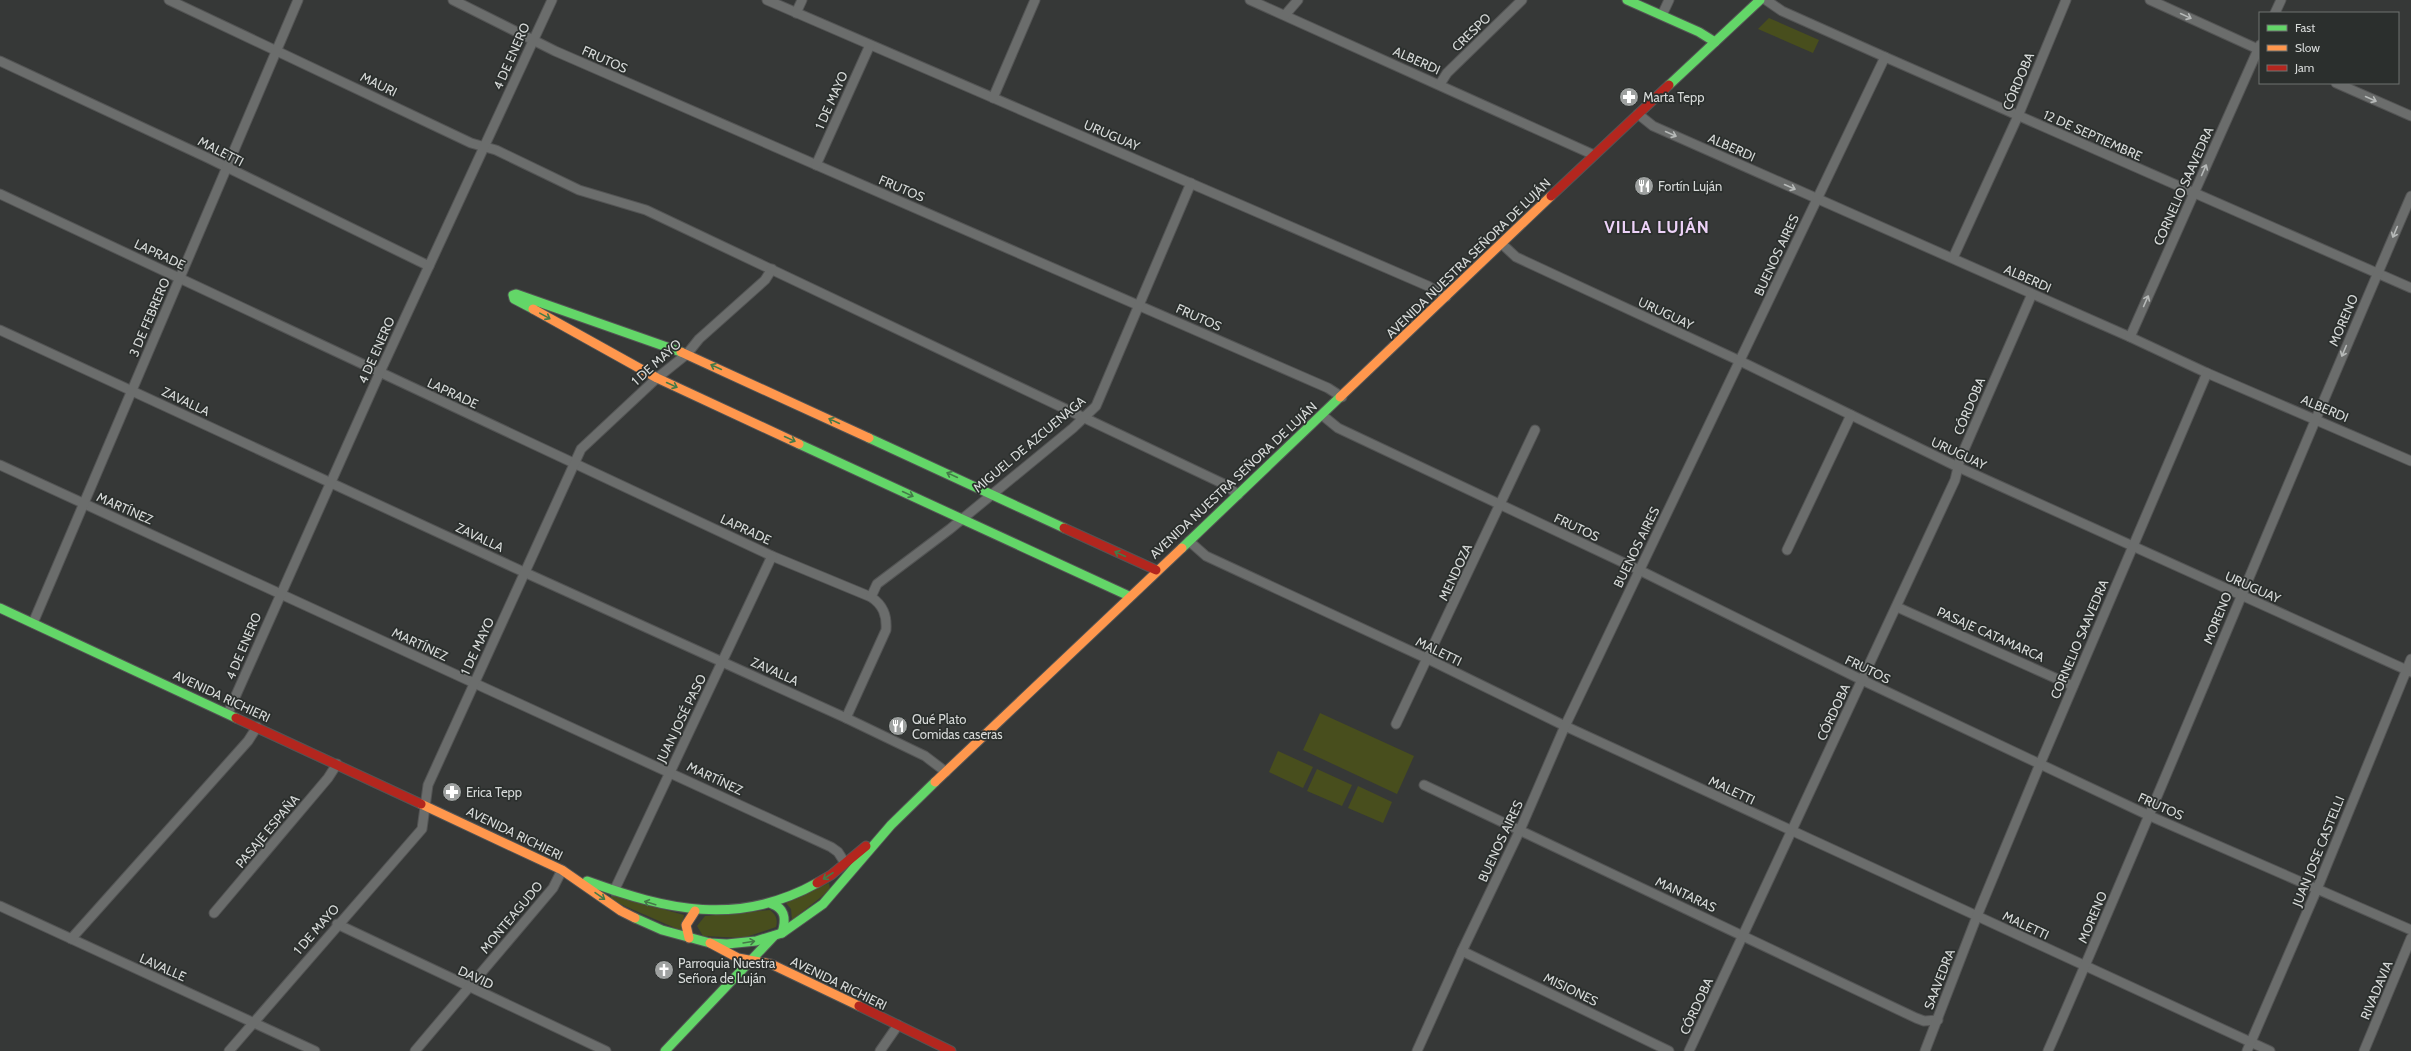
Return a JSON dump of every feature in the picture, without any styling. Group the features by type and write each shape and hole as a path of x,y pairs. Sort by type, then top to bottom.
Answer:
{"main road":[{"path":"1627,0 1662,15 1715,42"},
{"name":"AVENIDA NUESTRA SEÑORA DE LUJÁN","path":"710,943 739,944 778,934 823,904 891,825 1156,570 1189,541 1342,397 1594,155 1760,0"},
{"path":"1129,596 658,378 514,299 513,295 516,294 524,296 687,354 1156,570"},
{"name":"AVENIDA RICHIERI","path":"0,608 426,805 565,872 638,920 689,938 710,943 749,962 771,964 951,1051"},
{"path":"565,872 614,891 662,906 695,911 734,910 772,904 820,881 845,863 891,825"},
{"path":"665,1051 749,962 778,934 785,924 785,914 781,909 772,904"},
{"path":"689,938 686,925 695,911"}],"street":[{"name":"MAURI","path":"169,0 276,49 471,143 485,146 579,190 646,210 1085,417 1226,485 1238,495"},
{"name":"3 DE FEBRERO","path":"33,623 298,0"},
{"name":"FRUTOS","path":"453,0 532,40 1328,388 1342,397"},
{"name":"4 DE ENERO","path":"228,713 280,593 380,372 485,146 532,40 552,0"},
{"name":"URUGUAY","path":"767,0 796,14 1428,286 1446,297"},
{"path":"796,14 802,0"},
{"path":"993,98 1035,0"},
{"name":"ALBERDI","path":"1250,0 1440,84 1594,155"},
{"path":"1285,15 1298,0"},
{"name":"CRESPO","path":"1440,84 1447,73 1522,0"},
{"path":"1662,15 1669,0"},
{"name":"12 DE SEPTIEMBRE","path":"1766,0 1782,11 1885,57 2411,288"},
{"name":"CÓRDOBA","path":"1953,258 2018,116 2066,0"},
{"path":"2150,0 2259,48"},
{"path":"2275,12 2280,0"},
{"name":"1 DE MAYO","path":"816,165 870,45"},
{"name":"CORNELIO SAAVEDRA","path":"2130,337 2259,48"},
{"name":"BUENOS AIRES","path":"1420,1050 1462,951 1520,830 1564,726 1885,57"},
{"name":"MALETTI","path":"0,61 429,266"},
{"path":"2338,84 2411,116"},
{"name":"ALBERDI","path":"1638,114 1653,126 1953,258 2207,373 2316,418 2411,461"},
{"name":"MIGUEL DE AZCUENAGA","path":"871,597 877,584 992,494 1085,417 1096,406 1140,306 1191,183"},
{"name":"LAPRADE","path":"0,194 180,277 772,556 871,597 880,603 887,620 886,630 846,718"},
{"name":"MORENO","path":"2048,1051 2150,816 2240,595 2411,196"},
{"name":"URUGUAY","path":"1502,244 1516,257 1740,361 1958,467 2409,671"},
{"name":"1 DE MAYO","path":"229,1051 337,924 422,828 428,785 581,450 658,378 687,354 699,339 765,280 772,269"},
{"name":"CÓRDOBA","path":"1689,1051 1955,480 1958,467 2032,294"},
{"name":"ZAVALLA","path":"0,330 526,573 846,718 925,756 946,772"},
{"name":"CORNELIO SAAVEDRA","path":"1977,916 2073,686 2207,373"},
{"name":"FRUTOS","path":"1322,415 1338,428 1500,506 1639,570 1862,680 2150,816 2411,930"},
{"path":"1787,550 1851,415"},
{"name":"MENDOZA","path":"1396,724 1535,430"},
{"name":"MARTÍNEZ","path":"0,465 831,847 838,852 845,863"},
{"name":"MALETTI","path":"1189,541 1206,556 1428,659 1564,726 2270,1051"},
{"name":"JUAN JOSÉ PASO","path":"614,891 772,556"},
{"name":"PASAJE CATAMARCA","path":"1897,606 2073,686"},
{"name":"JUAN JOSE CASTELLI","path":"2247,1051 2409,671 2411,659"},
{"path":"71,939 248,742 257,727"},
{"name":"PASAJE ESPAÑA","path":"214,913 328,778 337,764"},
{"name":"MANTARAS","path":"1424,785 1916,1018 1924,1021 1938,1020"},
{"name":"MONTEAGUDO","path":"415,1051 565,872"},
{"name":"LAVALLE","path":"1,908 315,1051"},
{"name":"SAAVEDRA","path":"1925,1051 1977,916"},
{"name":"DAVID","path":"337,924 469,988 606,1051"},
{"name":"RIVADAVIA","path":"2364,1051 2411,938"},
{"name":"MISIONES","path":"1462,951 1669,1051"},
{"path":"880,1051 898,1025"}],"green space":[{"path":"1769,18 1819,40 1813,53 1758,29"},
{"path":"1320,713 1414,756 1397,794 1303,750"},
{"path":"1278,751 1313,767 1303,788 1269,772"},
{"path":"1317,769 1352,785 1342,806 1307,791"},
{"path":"1358,786 1392,802 1383,823 1348,808"},
{"path":"829,883 830,890 792,920 791,909 786,903"},
{"path":"611,895 684,915 682,931 611,900"},
{"path":"770,910 776,917 776,927 743,938 703,936 697,926 705,916"}],"traffic: fast":[{"path":"1627,0 1699,32 1715,42"},
{"path":"1669,85 1760,0"},
{"path":"533,309 514,299 513,295 516,294 681,352"},
{"path":"1182,548 1340,397"},
{"path":"869,438 1064,528"},
{"path":"799,444 1129,596"},
{"path":"0,608 236,718"},
{"path":"635,918 662,930 710,943 727,944 756,941 782,933 823,904 891,825 935,782"},
{"path":"587,881 646,900 674,906 702,909 731,909 759,905 788,897 817,883"},
{"path":"772,904 777,906 784,916 782,933"},
{"path":"665,1051 774,936"}],"traffic: slow":[{"path":"1340,397 1551,196"},
{"path":"533,309 657,378 799,444"},
{"path":"681,352 869,438"},
{"path":"935,782 1182,548"},
{"path":"421,804 562,870 621,911 635,918"},
{"path":"689,938 686,925 695,911"},
{"path":"710,943 738,958 771,964 859,1006"}],"traffic: jam":[{"path":"1551,196 1669,85"},
{"path":"1064,528 1156,570"},
{"path":"236,718 421,804"},
{"path":"817,883 831,875 866,846"},
{"path":"859,1006 951,1051"}],"place":[{"name":"Marta Tepp","path":"1629,97"},
{"name":"Fortín Luján","path":"1644,186"},
{"name":"Qué Plato Comidas caseras","path":"898,726"},
{"name":"Erica Tepp","path":"452,792"},
{"name":"Parroquia Nuestra Señora de Luján","path":"664,970"}],"district":[{"name":"VILLA LUJÁN","path":"1657,227"}]}
